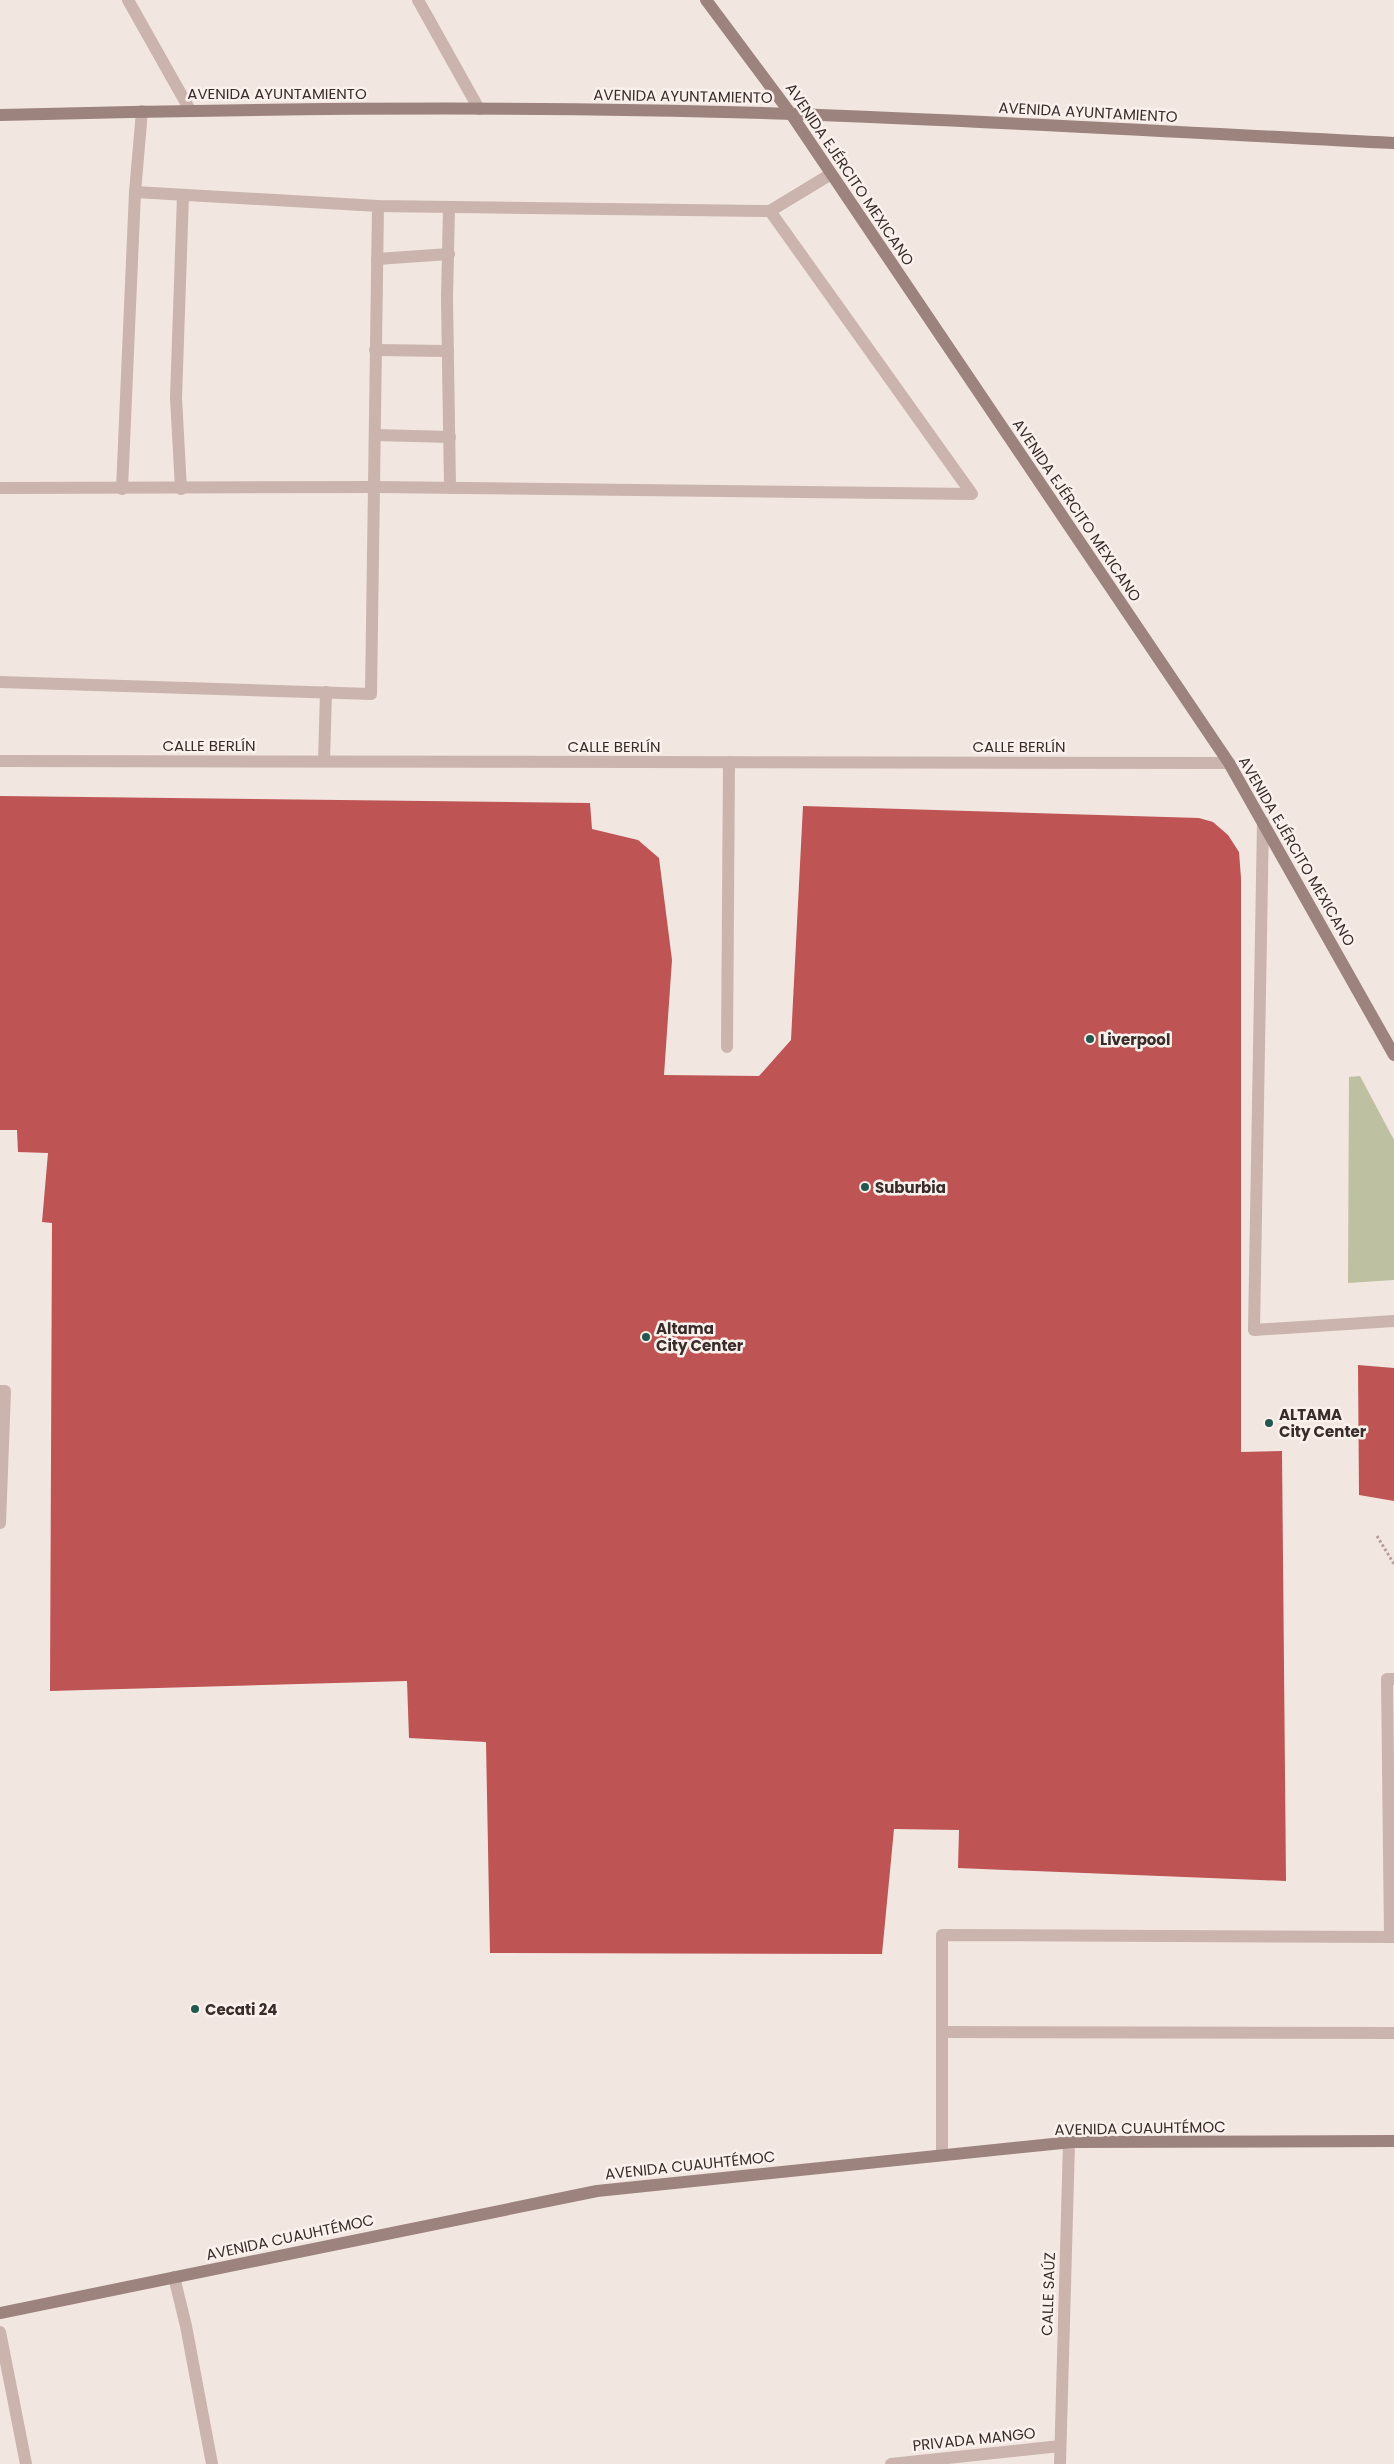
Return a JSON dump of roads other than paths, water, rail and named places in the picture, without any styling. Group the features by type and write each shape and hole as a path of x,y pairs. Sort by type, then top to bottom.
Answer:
{"street":[{"path":"128,0 190,110"},
{"path":"418,0 480,109"},
{"name":"AVENIDA EJÉRCITO MEXICANO","path":"706,0 791,114 1229,763 1394,1055"},
{"name":"AVENIDA AYUNTAMIENTO","path":"0,114 190,110 480,109 791,114 1394,143"},
{"path":"122,489 136,192 142,111"},
{"path":"136,192 378,206 770,211 831,174"},
{"path":"181,489 176,398 183,195"},
{"path":"0,682 371,694 378,206"},
{"path":"449,207 448,351 450,488"},
{"path":"0,488 375,487 972,494 770,211"},
{"path":"377,259 448,254"},
{"path":"375,350 448,351"},
{"path":"375,435 450,437"},
{"path":"324,761 326,692"},
{"name":"CALLE BERLÍN","path":"0,760 1229,763"},
{"path":"727,1047 729,762"},
{"path":"1263,822 1254,1330 1394,1321"},
{"path":"0,1391 5,1391 0,1523"},
{"path":"942,2155 942,1935 1392,1937 1387,1679 1394,1679"},
{"path":"943,2032 1394,2033"},
{"name":"AVENIDA CUAUHTÉMOC","path":"0,2313 597,2191 1069,2143 1394,2142"},
{"name":"CALLE SAÚZ","path":"1060,2464 1069,2143"},
{"path":"174,2278 186,2326 212,2464"},
{"path":"0,2332 26,2464"},
{"name":"PRIVADA MANGO","path":"891,2464 1060,2446"}],"place":[{"name":"Liverpool","path":"1090,1039"},
{"name":"Suburbia","path":"865,1187"},
{"name":"Altama City Center","path":"646,1337"},
{"name":"ALTAMA City Center","path":"1269,1423"},
{"name":"Cecati 24","path":"195,2009"}]}
